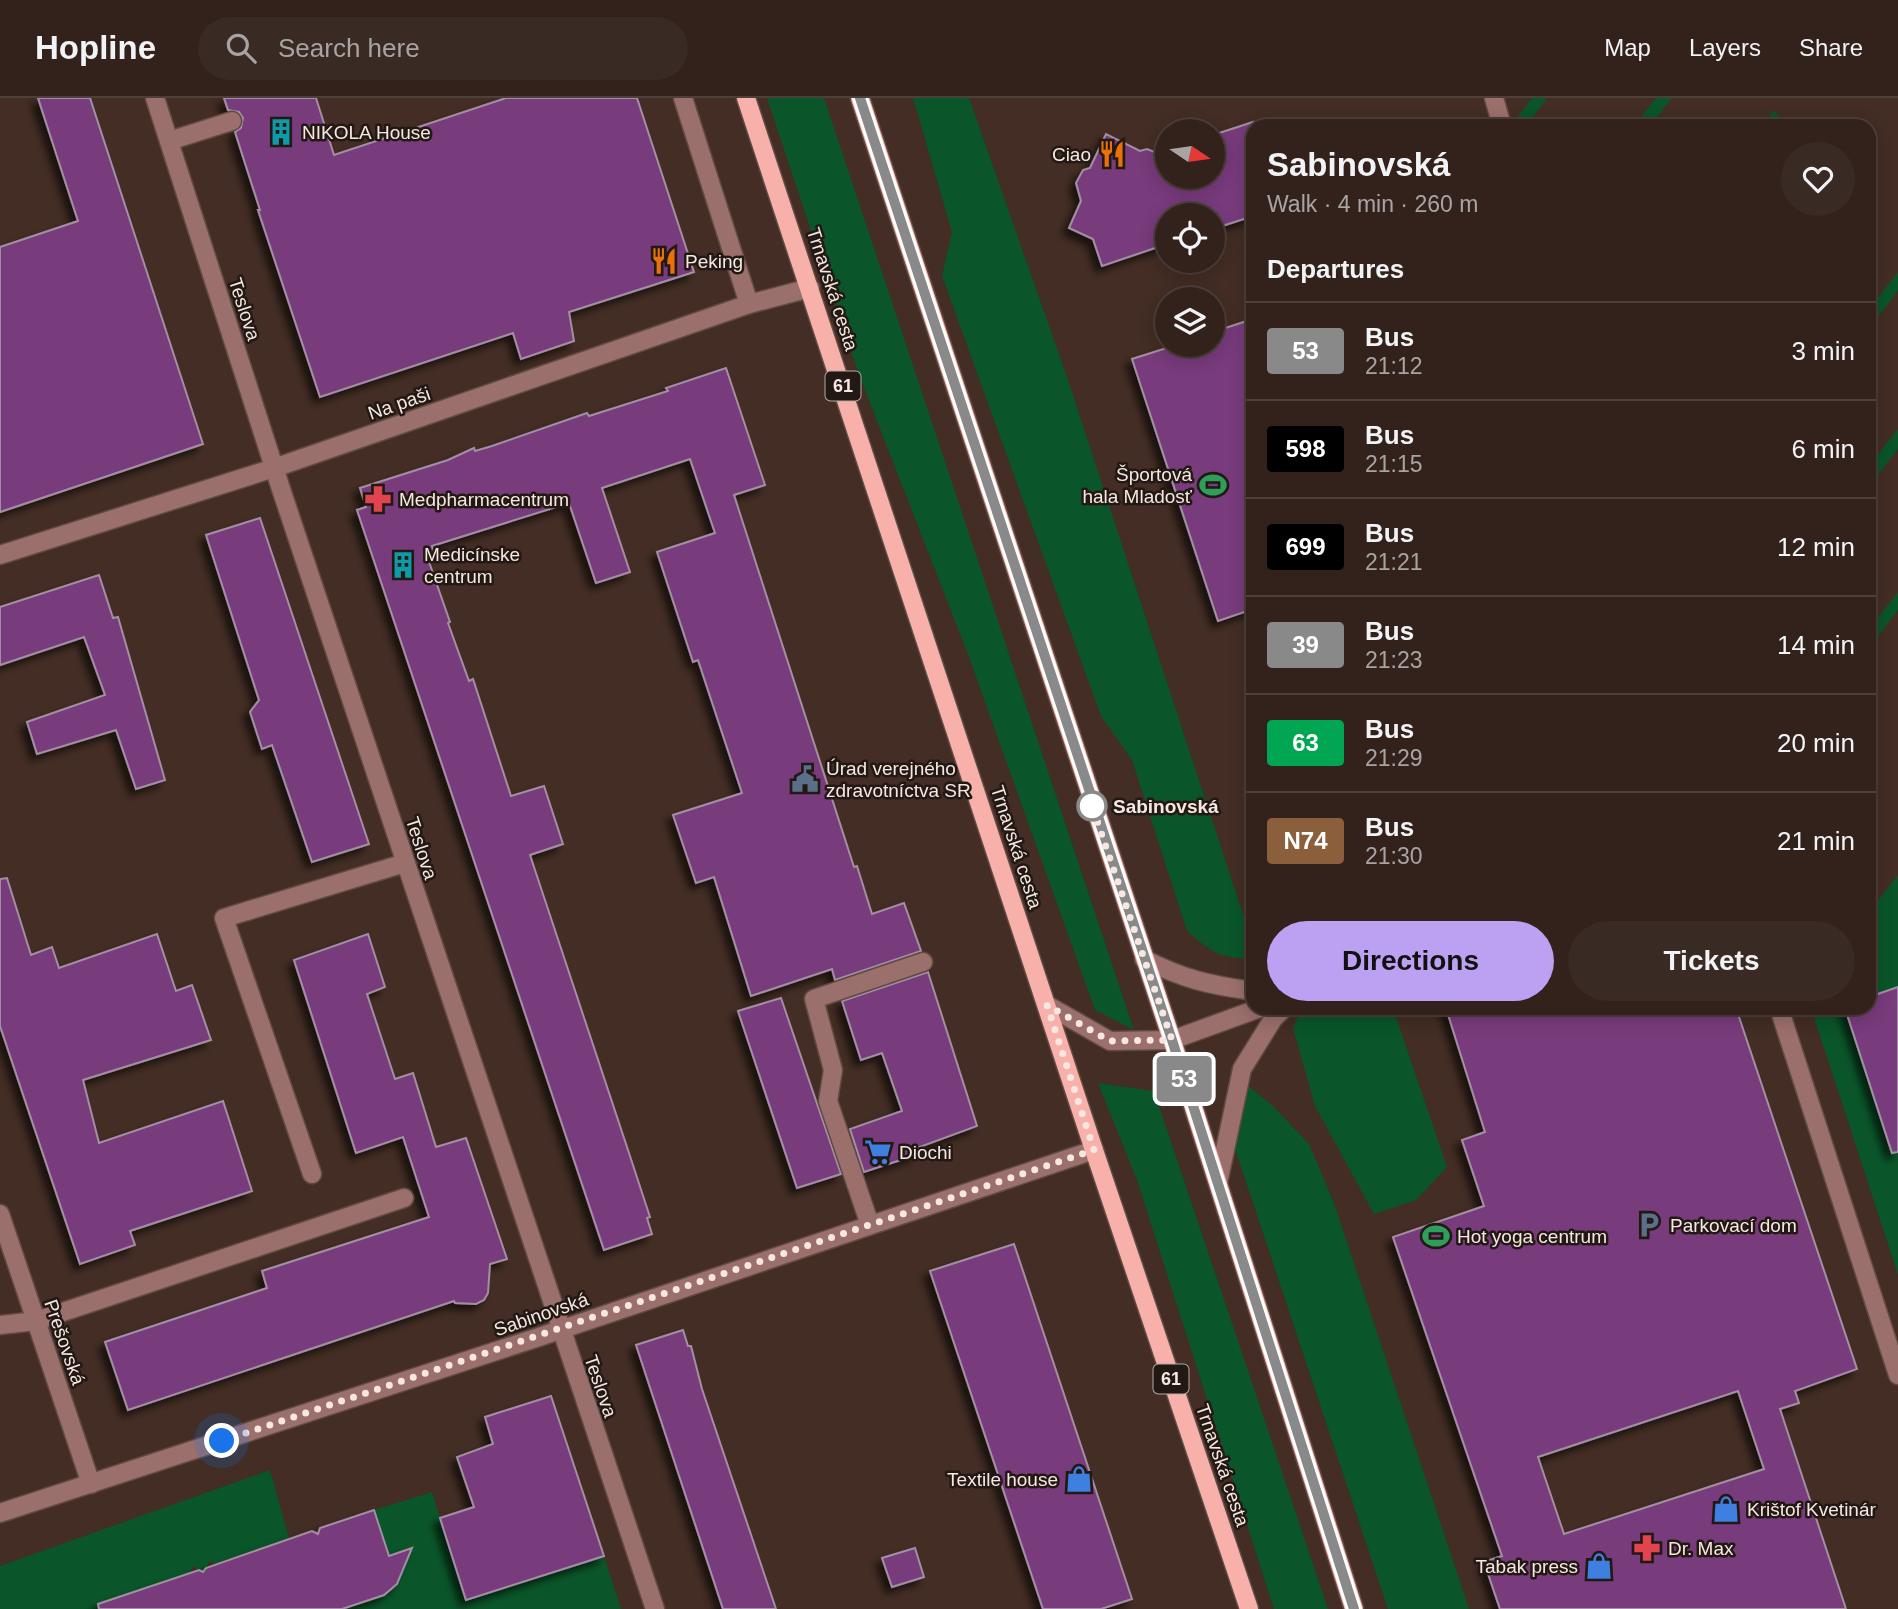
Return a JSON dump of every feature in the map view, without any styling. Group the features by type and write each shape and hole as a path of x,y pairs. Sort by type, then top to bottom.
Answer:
{"main road":[{"name":"Trnavská cesta","path":"747,98 1094,1150 1249,1609"},
{"path":"860,98 1172,1040 1354,1609"}],"street":[{"name":"Teslova","path":"155,98 274,468 559,1329 655,1609"},
{"path":"683,98 749,304"},
{"path":"1494,98 1500,119"},
{"path":"169,141 232,121"},
{"name":"Na paši","path":"0,555 274,468 749,304 810,288"},
{"path":"313,1174 224,918 405,863"},
{"path":"1144,959 1174,975 1209,985 1246,990"},
{"path":"870,1225 828,1101 833,1070 814,999 923,962"},
{"path":"1047,1005 1110,1041 1172,1040 1246,1013"},
{"path":"1218,1183 1242,1069 1277,1015"},
{"path":"1782,1015 1898,1374"},
{"name":"Sabinovská","path":"0,1513 1094,1150"},
{"path":"0,1325 36,1321 404,1198"},
{"name":"Prešovská","path":"0,1214 91,1484"}],"green space":[{"path":"767,98 824,98 1134,1030 1095,1010 969,657 858,372"},
{"path":"913,98 969,98 1067,377 1246,924 1246,958 1217,953 1187,931 1132,760 1101,716 942,276 952,232"},
{"path":"1532,98 1547,98 1531,119 1516,119"},
{"path":"1656,98 1672,98 1656,119 1640,119"},
{"path":"1774,111 1780,117 1779,119 1767,119"},
{"path":"1898,272 1898,291 1876,319 1876,300"},
{"path":"1898,429 1898,449 1876,477 1876,457"},
{"path":"1898,592 1898,610 1876,639 1876,620"},
{"path":"1898,875 1898,1275 1813,1015 1876,1015 1876,903"},
{"path":"1299,1015 1395,1015 1447,1167 1416,1200 1374,1214 1315,1106 1293,1028"},
{"path":"1098,1083 1154,1091 1328,1609 1274,1609 1137,1180"},
{"path":"1245,1083 1274,1107 1309,1144 1334,1203 1469,1609 1388,1609 1234,1146"},
{"path":"270,1470 289,1538 215,1564 209,1561 209,1572 199,1575 193,1566 190,1573 147,1587 154,1609 0,1609 0,1566"},
{"path":"432,1492 466,1599 604,1556 621,1609 342,1609 399,1553 389,1556 374,1510"}],"building":[{"path":"38,98 90,98 203,444 0,512 0,247 78,221"},
{"path":"224,98 316,98 334,155 506,98 637,98 694,272 569,312 574,341 521,359 513,333 320,397 235,132 241,128 243,118 239,112 228,110"},
{"path":"1246,124 1246,218 1225,225 1225,203 1155,203 1155,248 1102,266 1093,239 1069,228 1081,201 1076,183 1083,170 1090,168 1106,134 1140,151 1147,149 1155,152 1155,189 1225,189 1225,131"},
{"name":"Športová hala Mladosť","path":"1246,321 1246,611 1218,621 1132,359 1155,352 1155,357 1225,357 1225,328"},
{"path":"726,368 765,485 734,495 854,867 857,866 872,914 904,903 921,951 835,980 832,969 751,996 714,877 696,883 673,815 742,793 698,660 693,662 657,552 715,533 690,459 602,488 630,572 596,583 569,503 432,546 434,554 427,556 450,622 448,623 469,681 473,679 511,796 544,786 563,844 530,855 650,1217 647,1218 652,1234 604,1250 357,510 366,507 360,488 448,460 474,448 475,451 587,413 589,416 668,391 666,388"},
{"path":"260,518 369,844 312,862 272,745 262,749 250,712 259,700 206,535"},
{"path":"99,575 113,618 118,617 165,780 136,789 116,730 37,754 27,722 105,695 84,637 0,665 0,607"},
{"path":"7,878 31,955 52,947 59,968 157,934 176,991 192,985 211,1040 83,1080 99,1143 223,1101 252,1191 130,1231 135,1245 80,1264 0,1026 0,879"},
{"path":"368,934 385,987 367,994 395,1079 413,1073 436,1147 466,1138 507,1259 490,1264 488,1293 484,1300 476,1304 454,1301 128,1410 105,1342 267,1288 262,1271 429,1217 403,1137 356,1153 294,960"},
{"path":"928,972 977,1126 914,1149 916,1155 864,1172 850,1129 902,1111 882,1053 861,1060 842,1001"},
{"path":"1898,987 1898,1152 1892,1153 1847,1015 1876,1015 1876,995"},
{"path":"781,998 841,1174 797,1188 738,1011"},
{"name":"Parkovací dom","path":"1448,1015 1738,1015 1857,1369 1795,1391 1799,1403 1780,1409 1846,1609 1500,1609 1484,1562 1502,1556 1393,1237 1484,1206 1462,1140 1485,1132","holes":["1738,1391 1764,1469 1564,1534 1538,1457"]},
{"path":"1014,1244 1132,1599 1101,1609 1043,1609 930,1271"},
{"path":"683,1330 688,1346 691,1346 702,1389 776,1609 723,1609 636,1345"},
{"path":"551,1396 604,1556 466,1600 440,1518 474,1507 457,1457 493,1444 485,1417"},
{"path":"374,1510 389,1556 412,1548 397,1584 384,1595 342,1609 99,1609 98,1604 199,1570 203,1572 206,1568 312,1531 318,1534 320,1528"},
{"path":"915,1548 924,1577 892,1587 882,1558"}],"bus line":[{"name":"53","path":"860,98 1172,1040 1354,1609"}],"place":[{"name":"NIKOLA House","path":"281,132"},
{"name":"Ciao","path":"1112,154"},
{"name":"Peking","path":"664,261"},
{"name":"Športová hala Mladosť","path":"1213,485"},
{"name":"Medpharmacentrum","path":"378,499"},
{"name":"Medicínske centrum","path":"403,565"},
{"name":"Úrad verejného zdravotníctva SR","path":"805,779"},
{"name":"Sabinovská","path":"1092,806"},
{"name":"Diochi","path":"878,1152"},
{"name":"Parkovací dom","path":"1649,1225"},
{"name":"Hot yoga centrum","path":"1436,1236"},
{"name":"Textile house","path":"1079,1479"},
{"name":"Krištof Kvetinár","path":"1726,1509"},
{"name":"Dr. Max","path":"1647,1548"},
{"name":"Tabak press","path":"1599,1566"}],"route":[{"path":"222,1441 1094,1150 1047,1005 1110,1041 1172,1040 1092,806"}]}
